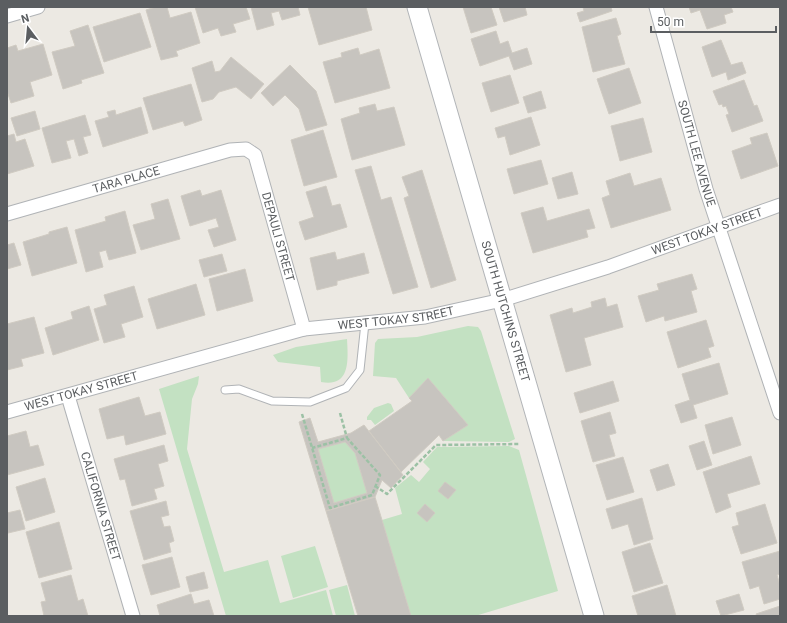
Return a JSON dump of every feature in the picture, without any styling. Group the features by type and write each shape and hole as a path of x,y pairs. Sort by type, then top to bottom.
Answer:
{"main road":[{"name":"SOUTH HUTCHINS STREET","path":"417,7 594,616"}],"street":[{"path":"7,16 38,7"},
{"name":"SOUTH LEE AVENUE","path":"656,7 706,189 780,413"},
{"name":"TARA PLACE","path":"7,214 230,150 246,149"},
{"name":"DEPAULI STREET","path":"246,149 255,155 304,329"},
{"name":"WEST TOKAY STREET","path":"7,412 304,329 425,317 502,300 608,267 780,205"},
{"name":"CALIFORNIA STREET","path":"68,396 133,616"}],"lane":[{"path":"224,390 239,389 272,401 310,402 346,388 360,370 365,323"}],"path":[{"path":"298,402 330,508 372,495 380,475 347,438 340,413"},
{"path":"312,448 347,438"},
{"path":"375,486 388,494 436,445 520,444"}],"green space":[{"path":"468,326 478,327 481,331 515,439 509,442 443,441 468,425 428,378 409,398 396,378 373,376 375,343 378,339 417,337"},
{"path":"347,339 348,355 346,370 338,381 331,383 321,382 320,367 278,362 273,355 296,347"},
{"path":"199,376 198,384 192,399 187,449 224,572 268,560 280,603 326,590 333,616 226,616 159,389"},
{"path":"388,403 391,404 394,411 375,425 371,420 367,420 367,417 374,408"},
{"path":"345,442 355,453 367,493 334,503 318,449"},
{"path":"509,446 519,450 558,591 475,616 411,616 382,520 402,514 395,488 411,475 419,482 430,469 423,462 437,447"},
{"path":"315,546 328,587 293,598 281,556"},
{"path":"347,585 355,616 336,616 329,590"}],"building":[{"path":"156,7 167,7 170,18 191,12 200,43 176,51 178,56 161,60 146,10"},
{"path":"195,7 246,7 250,19 233,24 236,32 221,36 218,28 203,33"},
{"path":"251,7 298,7 300,15 282,20 279,11 271,13 274,25 257,30"},
{"path":"308,7 366,7 372,30 319,45"},
{"path":"463,7 491,7 497,25 471,33"},
{"path":"499,7 525,7 527,15 504,22"},
{"path":"583,7 611,7 612,11 580,22 577,13 584,11"},
{"path":"689,7 731,7 733,12 724,15 726,23 707,29 700,10 691,13"},
{"path":"140,13 151,47 104,62 93,27"},
{"path":"616,18 621,34 617,36 625,64 593,72 582,27"},
{"path":"88,25 104,73 81,80 82,83 63,89 52,52 75,46 70,31"},
{"path":"496,31 500,44 508,41 512,53 527,48 532,64 514,70 509,56 480,66 471,39"},
{"path":"721,40 731,65 742,62 746,73 728,80 726,72 712,77 702,47"},
{"path":"43,44 52,75 30,82 34,96 11,103 7,91 7,48 16,45 18,51"},
{"path":"358,48 360,55 379,49 390,88 335,103 323,62 342,57 341,53"},
{"path":"231,57 264,84 251,99 236,87 219,92 213,99 202,102 192,68 212,61 215,72 220,71"},
{"path":"290,65 316,91 327,125 306,131 299,109 285,95 273,106 261,93"},
{"path":"629,68 641,103 609,114 597,79"},
{"path":"510,75 519,103 491,112 482,83"},
{"path":"744,80 754,106 757,105 763,121 732,132 726,115 729,114 726,106 723,107 722,104 719,105 713,91"},
{"path":"191,84 202,120 185,126 183,121 153,130 143,98"},
{"path":"541,91 546,108 528,113 523,97"},
{"path":"375,104 377,111 394,107 405,145 352,160 341,119 360,113 359,108"},
{"path":"141,107 148,133 103,147 95,121 109,117 107,112 115,110 116,115"},
{"path":"35,111 40,129 17,136 11,118"},
{"path":"85,115 91,135 83,137 88,153 79,156 74,139 66,141 71,158 52,163 42,128"},
{"path":"531,117 540,145 510,155 505,136 498,138 495,128"},
{"path":"643,118 652,152 620,161 611,126"},
{"path":"323,130 337,177 304,186 291,140"},
{"path":"767,133 778,166 741,179 732,151 752,144 750,138"},
{"path":"14,134 16,142 25,139 34,166 7,174 7,136"},
{"path":"541,160 548,184 514,194 507,169"},
{"path":"371,166 381,200 391,197 418,287 393,294 355,170"},
{"path":"422,170 456,280 431,288 404,198 409,196 402,177"},
{"path":"572,172 578,194 558,199 552,178"},
{"path":"630,173 634,186 661,178 671,210 611,228 602,198 610,195 606,181"},
{"path":"326,186 332,206 340,204 347,227 305,240 299,222 314,217 306,192"},
{"path":"200,190 202,196 221,190 236,240 214,247 208,230 219,227 216,218 190,226 181,196"},
{"path":"168,199 180,239 141,250 133,225 155,219 151,204"},
{"path":"543,207 547,221 589,209 595,228 586,230 588,237 533,253 521,213"},
{"path":"125,211 136,253 109,260 106,250 99,252 103,267 86,272 75,230 106,221 105,217"},
{"path":"67,227 77,263 32,276 23,242"},
{"path":"14,243 21,265 7,269 7,245"},
{"path":"335,252 337,260 364,253 369,273 337,281 337,285 317,290 310,258"},
{"path":"222,254 227,271 204,277 199,260"},
{"path":"245,269 253,301 217,311 209,279"},
{"path":"692,274 697,289 691,291 697,312 665,321 664,316 646,322 638,296 659,290 657,284"},
{"path":"196,284 205,315 157,329 148,299"},
{"path":"134,286 143,317 121,324 125,337 104,343 94,309 107,305 104,295"},
{"path":"605,298 607,307 617,304 623,327 584,338 591,365 566,372 550,315 572,308 573,313 592,307 591,302"},
{"path":"89,306 99,340 53,355 45,328 73,319 71,312"},
{"path":"34,317 44,353 21,359 23,366 7,370 7,324"},
{"path":"706,320 714,346 708,348 711,357 678,368 667,332"},
{"path":"719,363 728,394 693,405 697,418 681,423 675,405 690,400 682,374"},
{"path":"428,378 468,425 443,441 439,435 401,472 369,431 412,401 409,398"},
{"path":"613,381 619,401 580,413 574,393"},
{"path":"139,397 145,416 160,412 166,434 126,445 124,435 107,439 99,409"},
{"path":"610,412 616,433 609,435 615,456 593,462 581,421"},
{"path":"732,417 741,445 713,454 705,425"},
{"path":"310,418 318,442 351,433 364,425 403,475 391,488 382,480 375,497 326,511 299,422","holes":["345,442 355,453 367,493 334,503 318,449"]},
{"path":"26,431 30,447 38,445 44,465 7,475 7,436"},
{"path":"704,441 712,465 697,470 689,446"},
{"path":"164,445 168,461 158,464 164,486 154,489 157,499 132,506 125,479 120,480 114,459"},
{"path":"751,456 760,484 727,494 731,507 716,513 703,472"},
{"path":"623,457 634,492 607,500 596,465"},
{"path":"668,464 675,485 657,491 650,470"},
{"path":"45,478 55,512 26,521 16,487"},
{"path":"445,482 456,490 448,499 438,491"},
{"path":"375,497 411,616 358,616 326,511"},
{"path":"642,498 653,539 634,545 628,524 612,529 606,509"},
{"path":"166,501 169,515 161,517 164,527 170,526 174,541 169,543 171,552 144,560 130,511"},
{"path":"425,504 435,513 427,522 417,513"},
{"path":"765,504 777,543 741,554 732,527 739,525 736,513"},
{"path":"20,510 25,529 8,533 7,513"},
{"path":"59,522 72,569 39,578 26,532"},
{"path":"650,543 663,583 634,592 622,552"},
{"path":"780,551 780,574 777,575 780,585 780,599 764,604 759,586 750,589 742,562"},
{"path":"172,557 180,587 151,595 142,565"},
{"path":"204,572 208,588 190,592 186,577"},
{"path":"71,575 78,601 83,599 88,616 44,616 41,602 46,601 41,583"},
{"path":"667,585 676,616 638,616 632,596"},
{"path":"191,594 194,604 209,600 214,616 160,616 157,605"},
{"path":"739,594 744,610 721,616 716,601"},
{"path":"780,606 780,616 757,616 756,614"}]}
